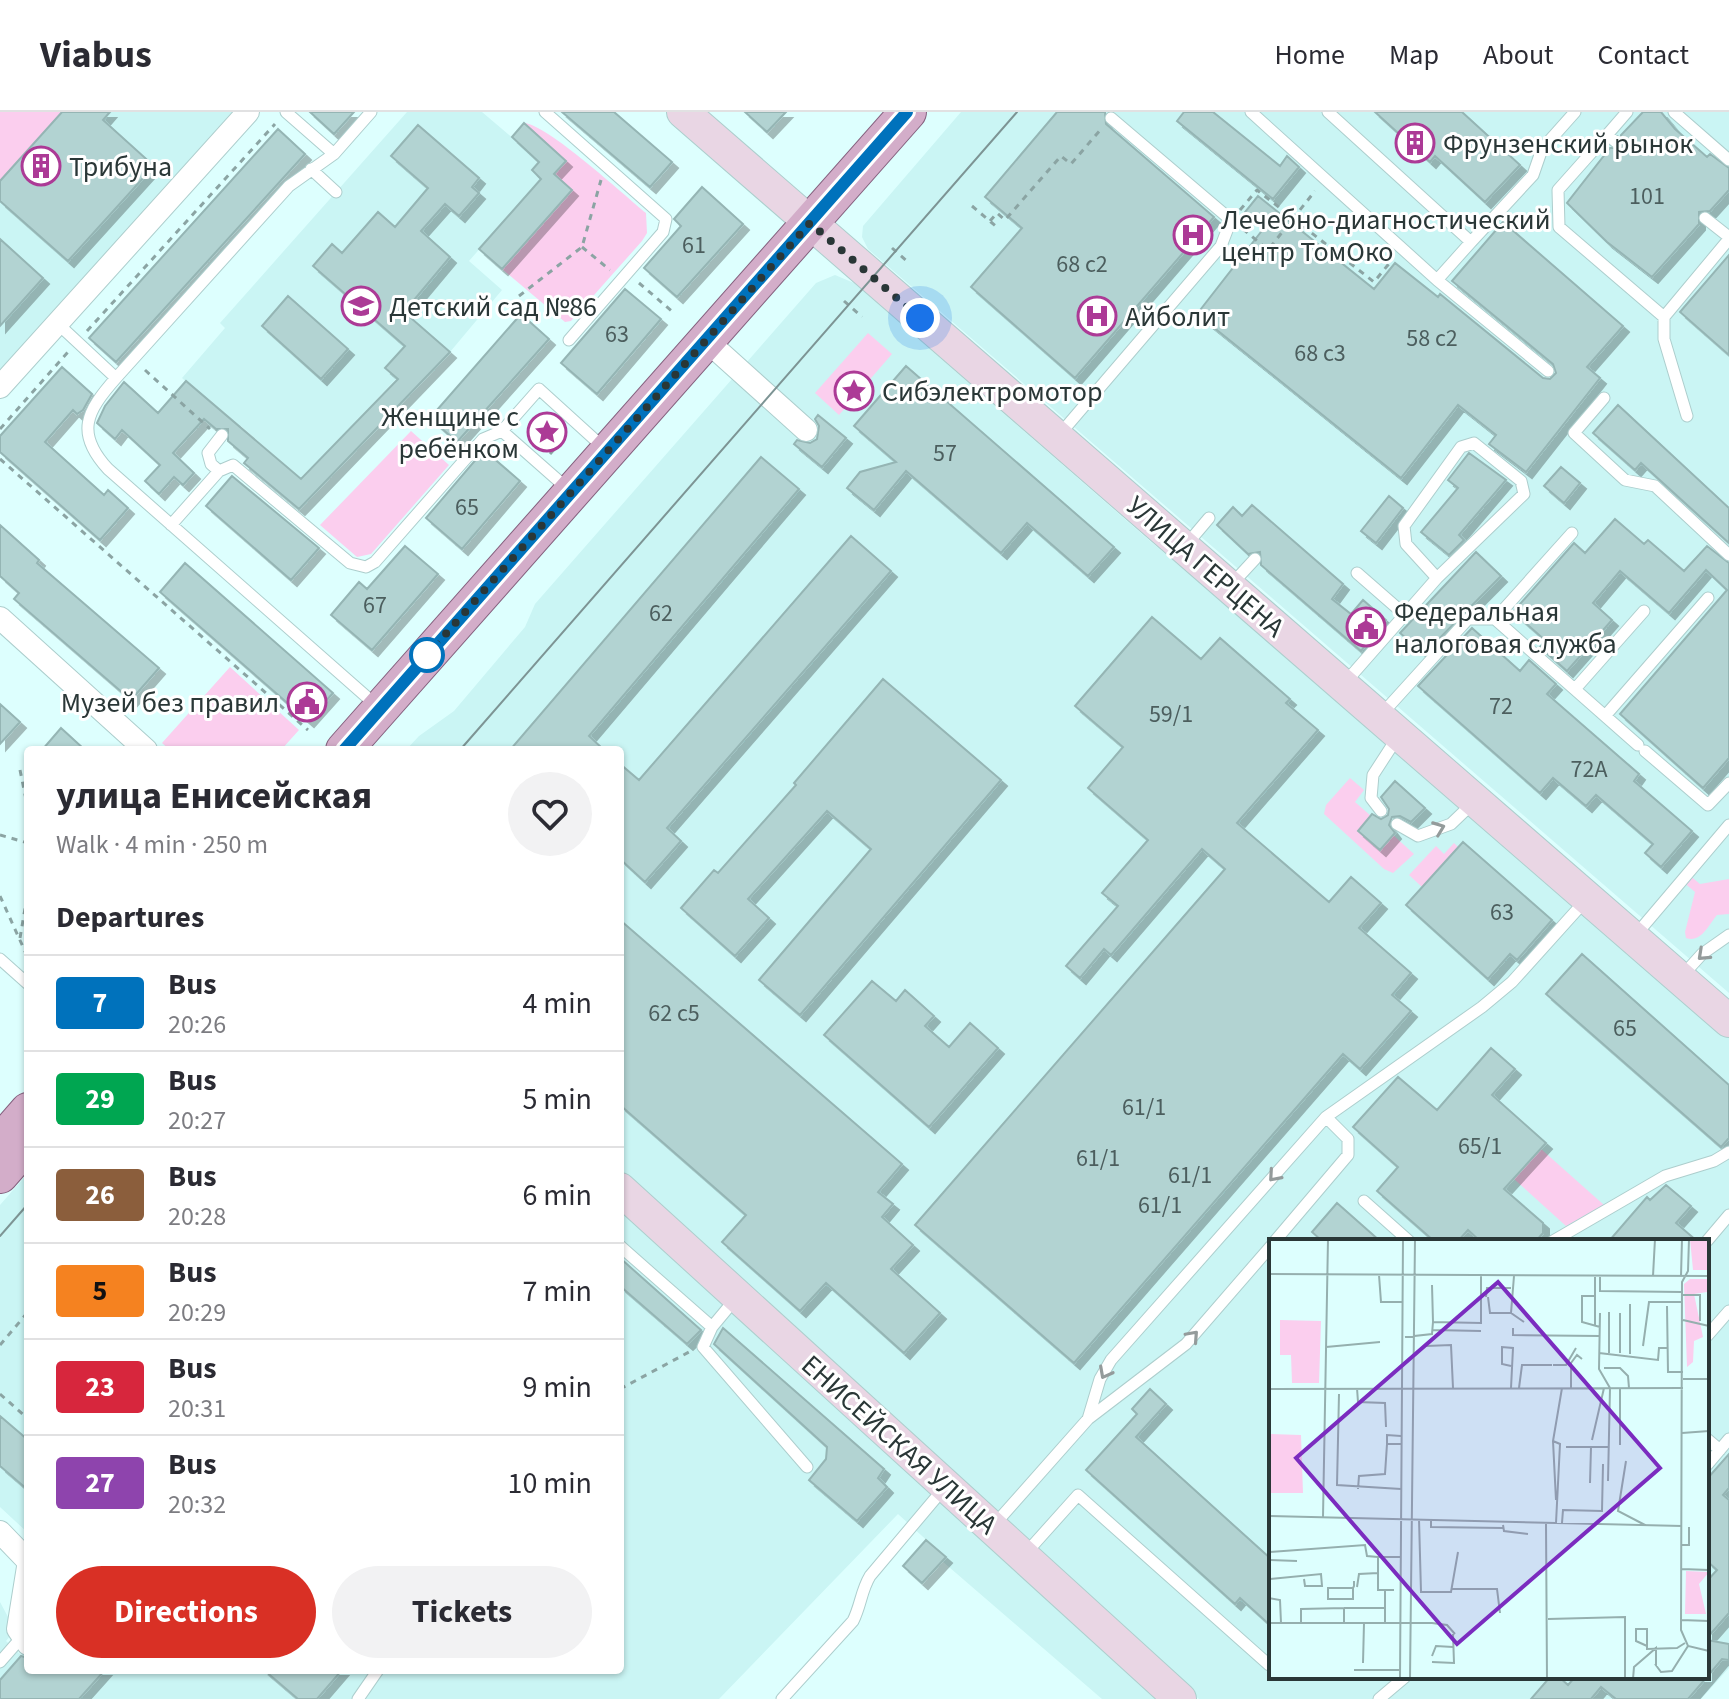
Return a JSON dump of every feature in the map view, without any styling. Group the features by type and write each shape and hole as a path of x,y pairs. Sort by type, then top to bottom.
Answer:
{"main road":[{"path":"380,746 817,229 908,112"},
{"path":"817,229 930,112"},
{"path":"348,746 608,451 714,348"},
{"path":"0,1143 24,1116"},
{"path":"0,1175 24,1148"}],"street":[{"path":"0,387 248,112"},
{"name":"УЛИЦА ГЕРЦЕНА","path":"683,112 1729,1021"},
{"path":"714,348 806,430"},
{"path":"0,618 142,746"},
{"name":"ЕНИСЕЙСКАЯ УЛИЦА","path":"624,1193 1180,1699"},
{"path":"0,1532 24,1557"},
{"path":"24,1591 19,1621 24,1641"}],"lane":[{"path":"286,112 334,154"},
{"path":"371,112 334,154 289,186 116,378 93,407 87,422 90,446 108,469 381,709"},
{"path":"545,112 666,219 663,232 569,340"},
{"path":"1251,112 1437,280 1548,371"},
{"path":"1328,112 1471,242"},
{"path":"1437,280 1533,175 1542,149 1575,112"},
{"path":"1627,112 1611,138 1558,190 1559,227 1664,317"},
{"path":"1674,112 1729,160"},
{"path":"1057,438 1221,246 1231,220 1111,118"},
{"path":"311,169 336,192"},
{"path":"1687,416 1664,339 1664,317 1729,238 1705,218"},
{"path":"57,323 116,378"},
{"path":"171,525 219,471 233,465 243,469 350,563 366,567 375,562 483,439 502,431 539,389 608,451"},
{"path":"1604,398 1574,433 1625,480 1655,486 1729,555"},
{"path":"502,431 571,492"},
{"path":"219,471 211,464 208,453 220,436"},
{"path":"1343,685 1437,578 1524,494 1521,481 1474,443 1461,447 1404,526 1406,544 1437,578"},
{"path":"1184,548 1209,518"},
{"path":"1495,619 1572,533"},
{"path":"1229,587 1255,559"},
{"path":"1357,573 1404,614"},
{"path":"1605,716 1708,598"},
{"path":"1575,689 1644,611"},
{"path":"1381,811 1371,798 1373,775 1390,726 1468,619 1495,619 1708,805 1729,783"},
{"path":"1397,824 1418,836 1451,824 1476,801"},
{"path":"1634,938 1729,825"},
{"path":"1088,1419 1100,1379 1111,1360 1326,1117 1482,1007 1512,982 1588,898"},
{"path":"1680,978 1702,954 1729,935"},
{"path":"0,959 24,980"},
{"path":"1277,1239 1348,1155 1348,1139 1326,1117"},
{"path":"1556,1239 1665,1176 1714,1161 1729,1152"},
{"path":"1364,1201 1407,1239"},
{"path":"1709,1239 1729,1215"},
{"path":"991,1528 1088,1419 1186,1344 1269,1248"},
{"path":"624,1250 712,1327"},
{"path":"737,1297 712,1327 703,1347 807,1467"},
{"path":"1709,1334 1729,1311"},
{"path":"1709,1463 1729,1439"},
{"path":"1709,1441 1720,1450"},
{"path":"782,1699 853,1621 861,1606 862,1589 870,1576 946,1486"},
{"path":"1023,1556 1078,1495 1269,1665"},
{"path":"0,1662 24,1641"},
{"path":"358,1699 375,1674"},
{"path":"1379,1699 1403,1679"}],"path":[{"path":"0,429 275,124"},
{"path":"990,221 997,213 1005,220 1061,156 1071,164 1101,130"},
{"path":"519,296 582,247 606,165"},
{"path":"1325,179 1293,219 1268,250 1231,220 1257,190 1293,219 1374,282 1401,248"},
{"path":"972,206 998,228"},
{"path":"1504,207 1523,225 1559,227"},
{"path":"582,247 674,313"},
{"path":"892,248 909,263"},
{"path":"844,301 862,317"},
{"path":"133,359 220,436"},
{"path":"547,458 571,430"},
{"path":"0,459 308,730"},
{"path":"20,770 24,790"},
{"path":"0,835 24,842"},
{"path":"0,896 24,949"},
{"path":"20,940 24,916"},
{"path":"0,1345 24,1317"},
{"path":"624,1387 693,1350"},
{"path":"0,1394 24,1415"}],"shaded area":[{"path":"0,112 232,112 0,371"},
{"path":"0,112 62,112 0,181"},
{"name":"Детский сад №86","path":"407,112 482,112 540,161 532,170 541,179 469,261 502,290 450,352 434,339 301,479 241,426 228,440 216,430 227,418 182,378 225,328 220,323"},
{"path":"961,112 1729,112 1729,993 868,249 862,237 863,226"},
{"path":"524,123 535,126 567,147 646,213 647,233 642,241 571,321 565,322 502,269 572,190 554,174 566,161"},
{"path":"835,275 854,283 1150,541 1729,1030 1729,1668 1701,1699 1199,1699 624,1182 624,746 410,746 454,711 525,627 535,604 816,283","holes":["746,1215 800,1310 722,1243"]},
{"path":"868,333 892,354 839,415 815,393"},
{"path":"411,431 449,465 371,554 357,557 320,525"},
{"path":"230,667 299,730 285,746 165,746 162,743"},
{"path":"1350,778 1364,790 1355,802 1371,816 1358,831 1380,850 1393,835 1414,854 1393,873 1384,869 1324,814 1326,805"},
{"path":"1454,843 1458,847 1422,887 1409,875 1436,846 1444,854"},
{"path":"1688,874 1700,884 1729,879 1729,914 1717,915 1704,932 1691,939 1686,938 1685,932 1695,892 1682,881"},
{"path":"1541,1149 1604,1205 1566,1226 1514,1179"},
{"path":"24,1178 24,1529 0,1507 0,1205"},
{"path":"624,1209 1161,1699 1102,1699 942,1561 945,1557 898,1514 719,1699 0,1699 0,1602 15,1630 6,1641 21,1655 24,1652 24,1674 624,1674"}],"building":[{"path":"62,112 110,112 103,120 154,166 68,261 0,201 0,181"},
{"path":"310,112 354,112 334,134"},
{"path":"562,112 614,112 672,162 650,187"},
{"path":"745,112 786,112 767,132"},
{"path":"1057,112 1105,112 1106,124 1214,217 1075,378 971,287 1022,228 985,197"},
{"path":"1184,112 1213,112 1280,166 1287,156 1299,167 1273,199 1177,121"},
{"path":"1375,112 1462,112 1520,165 1485,202 1435,156 1430,162"},
{"path":"1643,112 1661,112 1707,157 1710,154 1729,168 1729,190 1710,211 1699,212 1699,224 1652,277 1607,242 1567,203 1610,148 1622,148 1621,135"},
{"path":"524,123 566,161 554,174 572,190 502,269 479,249 541,179 532,170 539,162 512,137"},
{"path":"418,125 479,178 472,187 479,193 459,216 445,204 421,231 450,257 404,312 450,352 299,509 244,463 248,458 228,441 228,429 216,429 204,419 173,453 194,473 183,485 174,477 159,494 145,481 160,465 122,430 115,439 97,423 105,406 124,382 158,413 186,381 301,479 398,379 385,368 405,346 313,266 332,244 342,253 378,212 395,227 428,188 391,156"},
{"path":"278,129 305,154 116,362 89,338"},
{"path":"702,187 743,224 677,297 644,268 681,226 674,219"},
{"path":"1258,196 1374,289 1395,263 1438,297 1440,294 1543,378 1550,379 1556,373 1553,364 1452,281 1503,222 1623,326 1587,367 1600,378 1526,472 1489,444 1496,435 1458,405 1401,478 1197,314 1264,228 1245,212"},
{"path":"0,239 43,278 0,326"},
{"path":"1729,255 1729,355 1680,312"},
{"path":"625,289 661,319 597,394 561,363"},
{"path":"288,296 348,349 321,379 262,326"},
{"path":"521,314 549,339 457,442 430,418"},
{"path":"906,366 1114,547 1088,576 1027,523 1001,553 906,471 874,510 847,488 860,472 896,462 854,426"},
{"path":"62,367 92,394 83,410 77,414 73,410 45,442 104,495 108,490 128,508 100,540 0,452 0,436"},
{"path":"1618,405 1729,508 1729,543 1641,463 1635,470 1593,433"},
{"path":"818,415 846,438 822,467 794,444 797,440 810,443 817,439 819,426 815,419"},
{"path":"484,450 520,481 462,549 426,518"},
{"path":"1469,453 1506,480 1459,535 1464,540 1449,555 1421,532 1458,488 1448,480"},
{"path":"761,457 799,489 589,736 600,746 513,746"},
{"path":"1561,467 1580,483 1564,503 1544,486"},
{"path":"232,476 319,548 291,580 206,506"},
{"path":"1389,496 1403,508 1376,543 1361,531"},
{"path":"1252,505 1343,584 1332,599 1351,614 1363,600 1386,620 1361,651 1261,565 1260,552 1248,554 1217,525 1233,507 1242,516"},
{"path":"1615,519 1644,544 1648,540 1684,571 1707,546 1729,563 1729,758 1703,788 1620,714 1727,590 1706,570 1669,613 1620,571 1593,603 1612,620 1567,671 1540,647 1546,641 1513,612 1574,543 1585,553"},
{"path":"0,525 39,560 37,563 159,668 131,700 14,599 19,593 0,576"},
{"path":"851,536 891,571 667,828 681,841 645,882 624,863 624,767 639,780"},
{"path":"405,546 438,574 372,650 331,615 359,582 367,589"},
{"path":"1476,552 1501,576 1424,654 1400,633"},
{"path":"185,563 333,693 308,721 160,592"},
{"path":"1152,617 1201,659 1220,638 1290,699 1286,703 1318,730 1237,823 1329,902 1351,877 1381,903 1359,928 1411,973 1392,995 1411,1011 1360,1069 1343,1054 1074,1363 915,1225 1225,869 1202,849 1111,955 1104,949 1080,978 1066,966 1118,906 1102,893 1148,840 1088,788 1123,747 1075,706"},
{"path":"1472,628 1520,671 1529,660 1556,684 1547,694 1639,774 1634,781 1692,831 1661,867 1645,853 1653,844 1596,795 1586,806 1553,778 1540,793 1418,686"},
{"path":"883,679 1001,780 800,1015 759,980 871,849 827,811 748,899 769,918 735,956 681,908 714,870 718,873 796,785 794,783"},
{"path":"0,704 20,722 0,744"},
{"path":"61,728 81,746 45,746"},
{"path":"1395,781 1425,808 1411,822 1400,816 1392,817 1389,825 1395,833 1380,850 1358,831 1372,814 1381,819 1388,815 1389,809 1381,797"},
{"path":"1463,842 1552,920 1517,960 1510,954 1488,979 1406,905"},
{"path":"624,923 902,1164 878,1192 893,1204 882,1217 913,1245 891,1269 940,1313 904,1353 826,1283 800,1311 722,1242 746,1215 624,1108"},
{"path":"1582,954 1729,1085 1729,1138 1721,1147 1546,994"},
{"path":"872,981 896,1001 905,990 934,1016 925,1026 949,1047 970,1023 998,1048 929,1127 824,1035"},
{"path":"1491,1048 1515,1069 1492,1095 1546,1143 1504,1189 1543,1223 1543,1233 1538,1239 1478,1239 1468,1230 1460,1239 1432,1239 1377,1191 1398,1167 1353,1127 1398,1077 1437,1110"},
{"path":"1666,1185 1691,1206 1676,1223 1695,1239 1611,1239 1647,1197 1650,1200"},
{"path":"1337,1203 1378,1239 1320,1239 1312,1232"},
{"path":"624,1262 701,1330 687,1344 624,1289"},
{"path":"723,1328 884,1469 878,1478 887,1487 857,1521 809,1480 826,1459 827,1447 714,1344"},
{"path":"1150,1389 1166,1404 1136,1437 1269,1557 1269,1624 1240,1598 1235,1604 1086,1470 1137,1414 1132,1409"},
{"path":"0,1416 24,1437 24,1487 0,1466"},
{"path":"1729,1454 1729,1488 1723,1495 1729,1500 1729,1613 1709,1636 1709,1579 1717,1570 1709,1563 1709,1477"},
{"path":"926,1540 946,1557 922,1583 903,1566"},
{"path":"1709,1640 1729,1644 1729,1660 1722,1659 1709,1675"},
{"path":"21,1656 24,1657 24,1674 101,1674 79,1699 0,1699 0,1680"},
{"path":"269,1674 339,1674 317,1699 298,1699"},
{"path":"1548,1679 1561,1679 1568,1685 1573,1679 1705,1679 1688,1699 1616,1699 1601,1687 1591,1699 1531,1699"}],"tram line":[{"path":"463,746 1017,112"},
{"path":"0,1236 24,1209"}],"bus line":[{"name":"7","path":"348,746 907,112"}],"place":[{"name":"Фрунзенский рынок","path":"1415,143"},
{"name":"Трибуна","path":"41,166"},
{"name":"Лечебно-диагностический центр ТомОко","path":"1193,235"},
{"name":"Детский сад №86","path":"361,306"},
{"name":"Айболит","path":"1097,316"},
{"name":"Сибэлектромотор","path":"854,391"},
{"name":"Женщине с ребёнком","path":"547,432"},
{"name":"Федеральная налоговая служба","path":"1366,627"},
{"name":"Музей без правил","path":"307,702"}],"route":[{"path":"427,655 810,223 920,318"}]}
